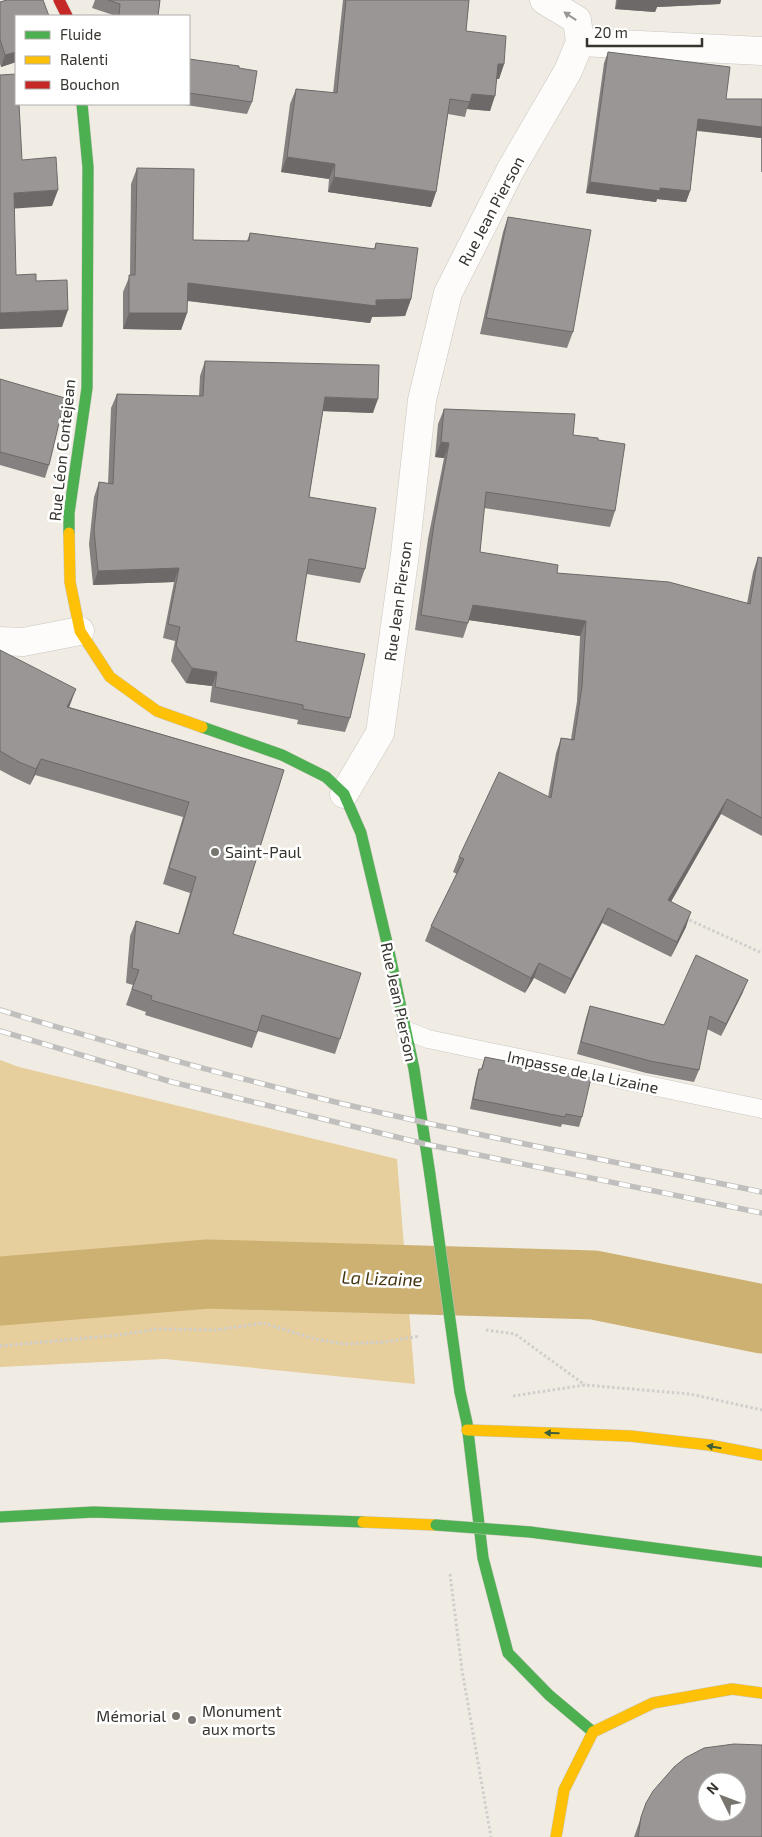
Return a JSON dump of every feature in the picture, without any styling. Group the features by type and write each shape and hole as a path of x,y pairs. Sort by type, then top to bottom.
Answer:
{"street":[{"path":"59,0 66,15"},
{"path":"544,0 577,20 580,42 762,51"},
{"name":"Rue Jean Pierson","path":"580,42 568,71 511,169 448,293 422,400 405,554 380,733 344,794 361,833 414,1069 467,1430 483,1558 508,1653 549,1695 593,1732"},
{"name":"Rue Léon Contejean","path":"82,105 88,166 87,388 69,513 70,582 80,631 110,677 157,711 282,755 326,777 344,794"},
{"path":"0,641 23,642 80,631"},
{"path":"467,1430 630,1436 762,1455"},
{"path":"0,1517 94,1512 436,1526 530,1532 762,1562"},
{"path":"556,1837 564,1790 593,1732 653,1703 732,1689 762,1693"}],"lane":[{"name":"Impasse de la Lizaine","path":"406,1030 428,1039 762,1110"}],"path":[{"path":"683,918 762,953"},
{"path":"0,1346 119,1335 157,1329 216,1330 263,1323 315,1339 344,1344 385,1342 424,1335"},
{"path":"485,1330 515,1334 585,1385"},
{"path":"462,1397 585,1385 690,1394 762,1410"},
{"path":"450,1573 462,1670 491,1837"}],"shaded area":[{"path":"0,1060 19,1067 397,1159 415,1384 165,1359 0,1367"}],"building":[{"path":"7,0 43,0 49,15 15,15 15,52 5,55 0,39 0,2"},
{"path":"108,0 160,0 158,15 119,15 120,4"},
{"path":"346,0 469,0 466,31 506,36 504,64 498,64 495,96 472,94 470,102 450,99 436,192 334,177 335,164 287,157 296,89 337,93"},
{"path":"608,52 730,67 726,99 762,99 762,127 698,119 690,191 660,188 660,191 590,182"},
{"path":"190,59 239,66 239,68 257,71 252,102 190,93"},
{"path":"15,74 15,105 19,105 22,160 56,157 58,190 14,193 16,275 36,274 36,281 67,280 68,310 0,313 0,75"},
{"path":"137,168 194,169 193,240 249,241 250,233 375,249 376,243 418,248 411,299 376,300 376,306 188,283 187,313 129,313 129,275 135,275"},
{"path":"508,217 591,230 573,332 486,318"},
{"path":"205,361 379,365 378,399 325,397 309,497 376,508 365,569 309,559 296,641 365,654 350,718 303,709 303,705 215,687 217,672 192,668 176,646 180,627 168,624 179,568 98,571 94,530 99,482 113,484 117,394 203,396"},
{"path":"0,379 65,398 49,465 0,452"},
{"path":"444,409 575,414 573,435 625,444 615,511 486,492 480,552 558,565 557,573 669,582 750,604 758,557 762,558 762,818 727,799 668,900 691,912 677,942 608,908 571,979 539,963 531,978 431,926 464,859 459,857 499,772 551,798 561,738 574,740 582,686 586,621 473,605 468,623 421,615 434,524 449,443 441,442"},
{"path":"0,650 76,689 67,707 284,770 233,934 361,973 340,1039 262,1015 257,1032 151,1000 152,996 132,989 139,970 132,968 136,921 179,934 196,877 169,868 189,802 41,759 36,769 0,751"},
{"path":"696,955 748,980 726,1024 710,1016 699,1070 650,1061 581,1042 590,1006 664,1025"},
{"path":"485,1057 591,1078 582,1117 566,1114 565,1117 473,1099 479,1069 482,1069"},
{"path":"734,1744 762,1745 762,1837 638,1837 641,1817 653,1791 674,1767 685,1758 704,1748"}],"waterway":[{"name":"La Lizaine","path":"0,1291 208,1274 594,1285 762,1319"}],"railway":[{"path":"0,1010 157,1056 369,1110 762,1192"},
{"path":"0,1031 172,1082 425,1144 762,1213"}],"traffic: fast":[{"path":"69,533 69,513 87,388 88,167 82,105"},
{"path":"202,727 282,755 326,777 344,794 361,833 388,947 414,1069 430,1175"},
{"path":"430,1175 460,1392"},
{"path":"460,1392 467,1423 483,1558 508,1653 549,1695 593,1732"},
{"path":"0,1517 94,1512 363,1522"},
{"path":"436,1525 530,1532"},
{"path":"530,1532 762,1562"}],"traffic: slow":[{"path":"69,533 70,582 80,631 110,677 157,711 202,727"},
{"path":"467,1430 630,1436 709,1445 762,1455"},
{"path":"363,1522 436,1525"},
{"path":"593,1732 653,1703 732,1689 762,1693"},
{"path":"556,1837 564,1790 593,1732"}],"traffic: jam":[{"path":"59,0 66,15"}],"place":[{"name":"Saint-Paul","path":"215,852"},
{"name":"Mémorial","path":"176,1716"},
{"name":"Monument aux morts","path":"192,1720"}]}
